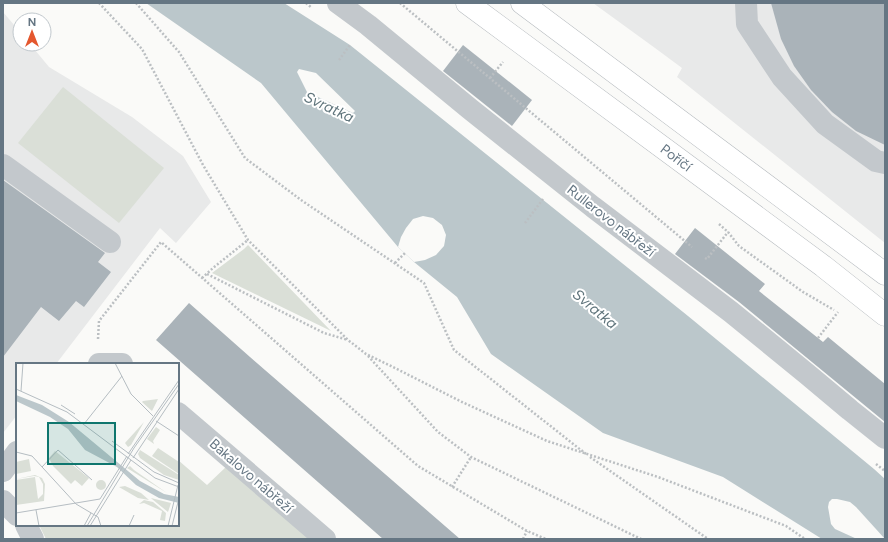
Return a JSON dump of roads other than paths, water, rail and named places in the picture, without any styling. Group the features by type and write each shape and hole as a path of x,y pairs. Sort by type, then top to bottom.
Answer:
{"main road":[{"path":"522,3 885,274"},
{"name":"Poříčí","path":"476,6 885,315"}],"street":[{"name":"Rullerovo nábřeží","path":"338,3 368,24 470,109 593,207 731,312 885,438"},
{"path":"746,3 747,24 782,77 825,124 876,160 885,163"},
{"path":"3,166 110,242"},
{"name":"Bakalovo nábřeží","path":"179,414 325,539"},
{"path":"3,471 16,453"},
{"path":"3,501 16,515"},
{"path":"26,526 33,539"}],"water":[{"name":"Svratka","path":"146,3 284,3 350,45 688,316 885,479 885,539 850,502 832,499 829,502 828,507 831,524 835,529 857,539 822,539 723,477 603,433 491,354 457,297 398,247 261,83","holes":["299,69 316,73 355,111 353,113 307,92 297,72"]}]}
